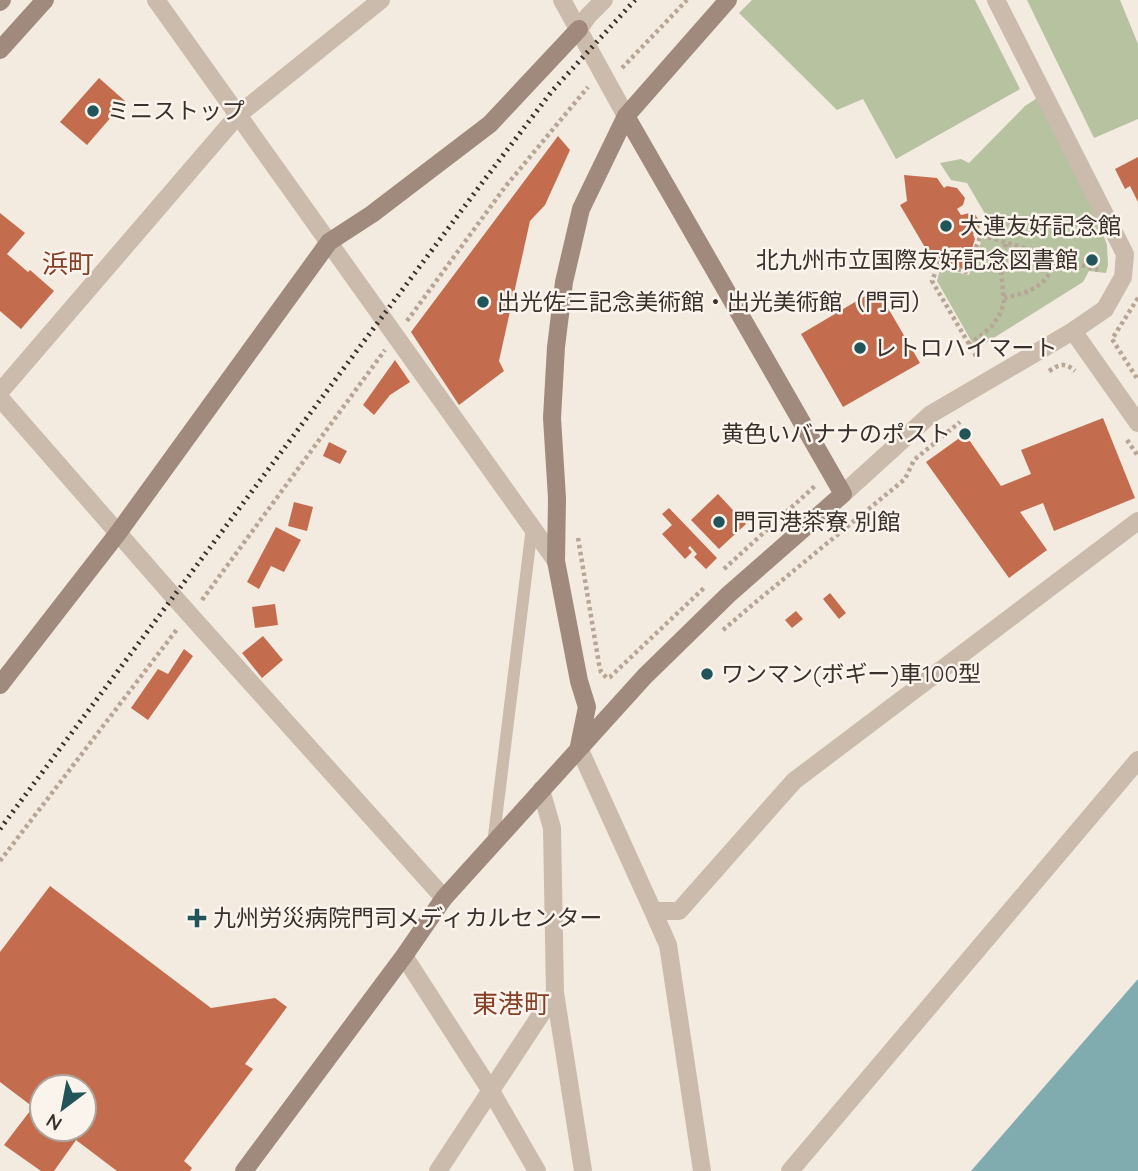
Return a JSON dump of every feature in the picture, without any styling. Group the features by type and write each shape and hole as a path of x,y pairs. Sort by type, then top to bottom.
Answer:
{"street":[{"path":"0,50 45,0"},
{"path":"156,0 556,561"},
{"path":"0,392 238,115 381,0"},
{"path":"562,0 843,494"},
{"path":"0,685 118,533 329,242 372,214 490,124 604,0"},
{"path":"702,1171 668,945 579,748 587,707 579,681 556,561 557,498 552,418 555,347 564,282 581,209 626,116 728,0"},
{"path":"244,1171 444,898 645,676 728,595 931,415 1073,331 1105,309 1124,277 1125,254 996,0"},
{"path":"1073,331 1130,428"},
{"path":"0,398 444,898"},
{"path":"653,911 678,911 794,781 1138,521"},
{"path":"790,1171 1138,760"},
{"path":"541,790 552,828 555,993 583,1171"},
{"path":"404,956 491,1091 537,1171"},
{"path":"438,1171 555,993"}],"lane":[{"path":"493,844 532,527"}],"path":[{"path":"0,861 191,615 513,177 589,86 608,82 687,0"},
{"path":"976,356 932,281 939,262 966,272 981,235 1098,270"},
{"path":"969,345 991,327 1004,303 1001,270 1006,242"},
{"path":"1004,298 1020,295 1043,282 1052,273 1057,258"},
{"path":"1138,298 1112,339 1138,380"},
{"path":"1049,371 1059,365 1069,366 1078,374"},
{"path":"714,640 757,601 905,479 914,460 964,419"},
{"path":"1130,428 1138,456"},
{"path":"719,573 819,482"},
{"path":"576,526 599,664 601,672 608,680 710,582"}],"green space":[{"path":"752,0 975,0 1020,89 896,159 863,99 837,110 739,13"},
{"path":"1027,0 1120,0 1138,44 1138,119 1094,138"},
{"path":"1037,98 1091,202 1107,245 1108,265 1106,273 1089,271 1083,282 976,349 937,281 940,269 969,275 986,228 984,212 967,183 951,180 940,163 961,159 969,163 1025,106"}],"water":[{"path":"1138,979 1138,1171 971,1171"}],"building":[{"name":"ミニストップ","path":"99,78 125,101 87,145 60,122"},
{"path":"558,136 570,150 545,205 530,221 499,361 504,371 459,405 411,332"},
{"path":"1138,157 1138,202 1130,186 1125,189 1115,169"},
{"name":"大連友好記念館","path":"904,175 937,178 944,188 957,188 965,198 963,205 957,209 961,215 974,213 980,222 979,231 973,234 975,239 965,270 938,258 933,261 900,205 907,201"},
{"path":"0,213 25,233 7,254 54,291 21,329 0,311"},
{"name":"レトロハイマート","path":"877,289 920,363 843,407 801,334"},
{"path":"395,360 410,382 390,395 374,415 363,405"},
{"path":"1103,418 1135,498 1054,531 1043,503 1020,512 1047,550 1009,578 926,462 965,434 1001,486 1031,474 1021,450"},
{"path":"329,442 347,451 340,464 323,456"},
{"name":"門司港茶寮 別館","path":"718,494 746,524 719,549 691,520"},
{"path":"294,502 313,507 307,531 288,526"},
{"path":"669,508 717,558 706,569 694,557 697,554 690,546 688,548 692,552 685,559 662,534 672,525 662,514"},
{"path":"276,527 301,540 284,572 271,566 259,589 247,582"},
{"path":"830,593 846,613 839,619 823,599"},
{"path":"275,604 278,625 255,628 252,607"},
{"path":"796,611 803,619 792,628 785,620"},
{"path":"263,636 283,660 262,678 242,653"},
{"path":"184,649 193,656 148,720 131,708 158,669 168,674"},
{"path":"50,886 211,1008 275,998 287,1007 245,1064 253,1069 184,1161 192,1168 190,1171 117,1171 80,1143 98,1143 98,1073 28,1073 28,1103 0,1082 0,952"},
{"path":"28,1114 28,1143 74,1143 54,1171 41,1171 4,1145"}],"railway":[{"path":"0,829 552,91 635,0"}],"place":[{"name":"ミニストップ","path":"93,111"},
{"name":"大連友好記念館","path":"946,226"},
{"name":"北九州市立国際友好記念図書館","path":"1092,260"},
{"name":"出光佐三記念美術館・出光美術館（門司）","path":"483,302"},
{"name":"レトロハイマート","path":"860,348"},
{"name":"黄色いバナナのポスト","path":"965,434"},
{"name":"門司港茶寮 別館","path":"719,522"},
{"name":"ワンマン(ボギー)車100型","path":"707,674"},
{"name":"九州労災病院門司メディカルセンター","path":"197,918"}],"district":[{"name":"浜町","path":"68,264"},
{"name":"東港町","path":"511,1004"}]}
